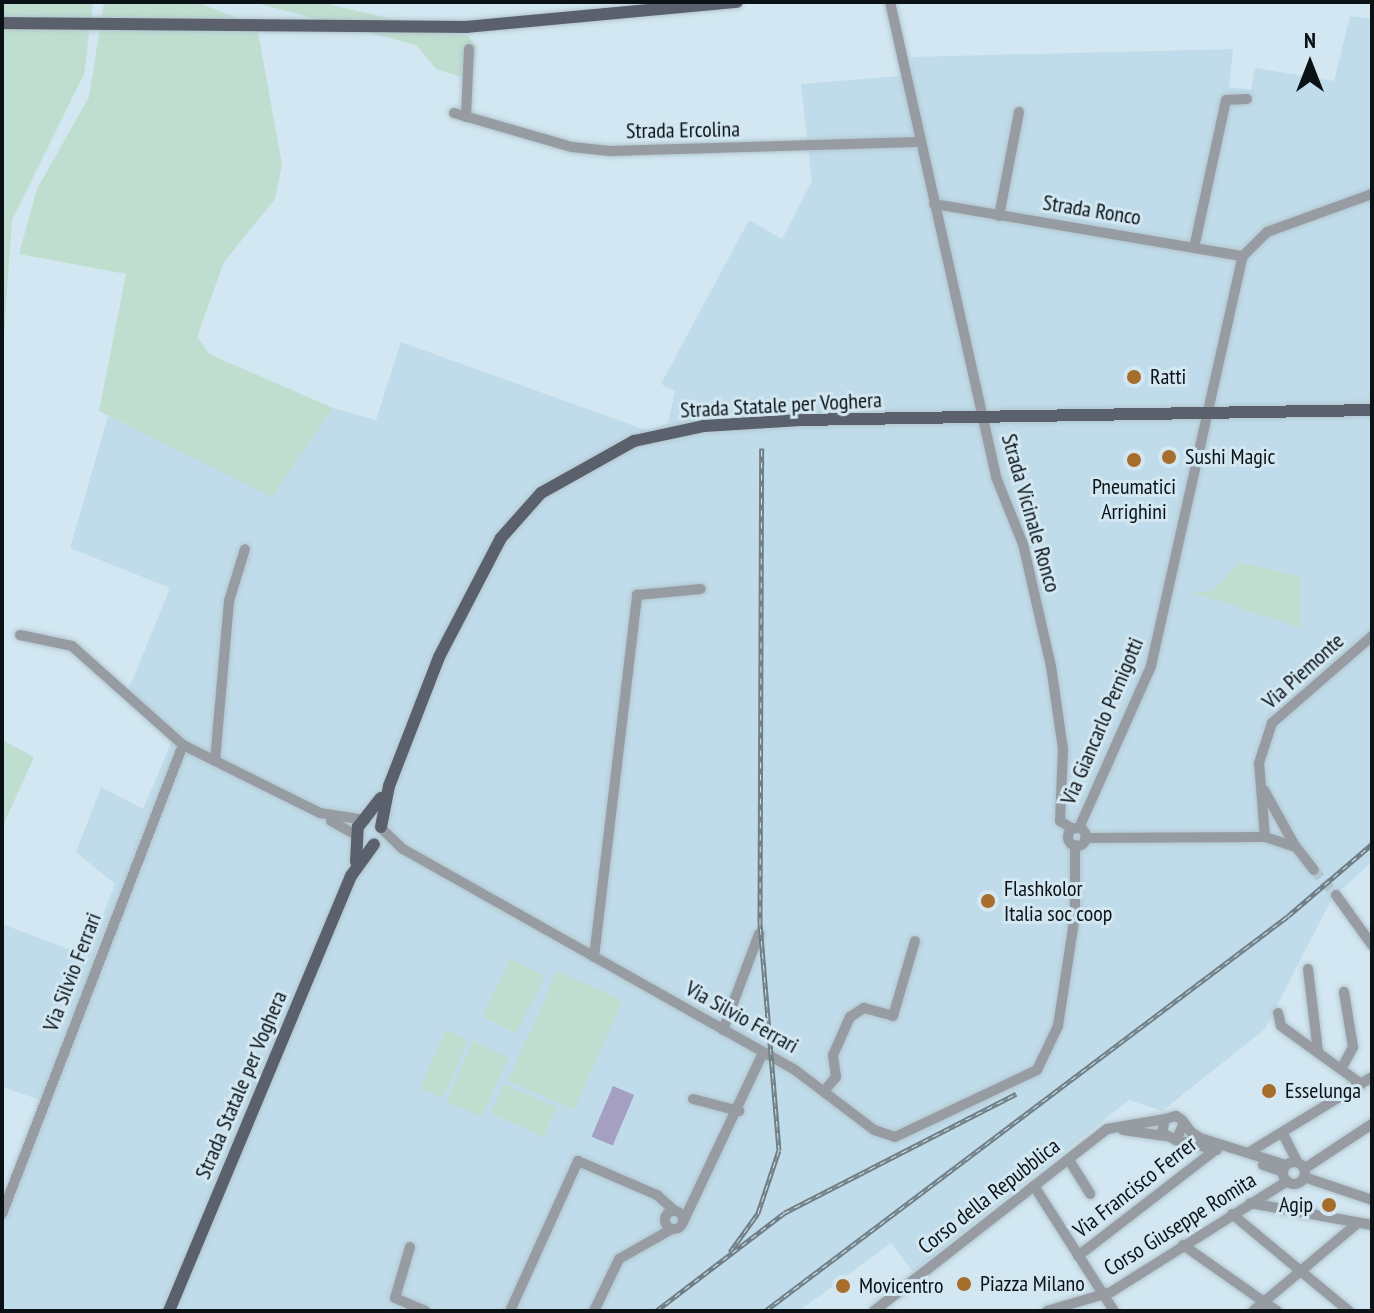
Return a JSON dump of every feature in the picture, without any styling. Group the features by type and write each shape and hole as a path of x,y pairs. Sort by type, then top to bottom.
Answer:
{"main road":[{"path":"2,23 334,27 547,24 737,2"},
{"name":"Strada Statale per Voghera","path":"169,1311 351,876 358,838 389,786 482,569 513,521 570,473 634,441 704,426 984,416 1372,410"},
{"name":"Strada Statale per Voghera","path":"351,876 382,828 389,786"},
{"path":"367,820 382,828"},
{"path":"358,838 374,844"}],"street":[{"name":"Strada Vicinale Ronco","path":"890,2 917,142 984,416 1051,666 1063,749 1060,821 1076,828"},
{"path":"466,117 469,49"},
{"path":"1194,248 1226,100 1247,99"},
{"path":"999,216 1019,112"},
{"name":"Strada Ercolina","path":"454,113 572,147 610,151 917,142"},
{"path":"1243,256 1267,232 1372,194"},
{"name":"Strada Ronco","path":"934,204 1243,256"},
{"name":"Via Giancarlo Pernigotti","path":"1076,828 1151,666 1243,256"},
{"path":"215,761 229,601 245,549"},
{"path":"594,957 637,595 701,589"},
{"path":"20,635 72,646 183,745 320,813 358,838"},
{"name":"Via Piemonte","path":"1265,837 1259,763 1272,723 1372,636"},
{"name":"Via Silvio Ferrari","path":"2,1214 183,745"},
{"path":"1262,785 1296,847 1314,870"},
{"path":"320,813 367,820"},
{"name":"Via Silvio Ferrari","path":"382,828 403,849 809,1079 874,1130 895,1137 1037,1070 1058,1026 1075,915 1075,845"},
{"path":"1085,838 1076,828 1068,837 1075,845 1085,838 1265,837 1296,847"},
{"name":"Via Silvio Ferrari","path":"374,844 403,849"},
{"path":"1336,895 1370,937"},
{"path":"723,1030 759,934"},
{"path":"825,1090 836,1077 833,1055 850,1017 864,1008 893,1016 915,941"},
{"path":"1308,969 1318,1052"},
{"path":"1341,1069 1353,1043 1344,992"},
{"path":"1278,1013 1281,1026 1361,1084"},
{"path":"594,1311 619,1259 696,1201 763,1053"},
{"path":"1248,1153 1372,1077"},
{"path":"693,1099 718,1111 731,1127"},
{"path":"718,1111 739,1111"},
{"path":"1164,1136 1165,1119"},
{"name":"Corso della Repubblica","path":"874,1311 1114,1126 1165,1119 1184,1123"},
{"path":"1293,1171 1176,1140 1184,1123 1200,1138 1248,1153 1372,1200"},
{"name":"Corso Giuseppe Romita","path":"1051,1311 1104,1295 1250,1203 1293,1171 1372,1124"},
{"name":"Corso della Repubblica","path":"1092,1142 1120,1131 1176,1140"},
{"path":"1283,1134 1293,1171"},
{"name":"Via Francisco Ferrer","path":"1078,1256 1215,1150"},
{"path":"1069,1160 1090,1194"},
{"path":"510,1311 578,1161 657,1195 673,1219"},
{"path":"1034,1186 1114,1311"},
{"path":"1250,1203 1372,1225"},
{"path":"1232,1214 1349,1311"},
{"path":"1253,1311 1358,1223"},
{"path":"1183,1245 1277,1311"},
{"path":"410,1247 395,1298 425,1311"}],"shaded area":[{"path":"1350,16 1372,19 1372,862 1332,898 1265,1029 1162,1111 1129,1100 913,1272 891,1243 799,1311 2,1311 2,1225 49,1103 2,1087 2,924 87,956 115,884 76,852 101,787 143,809 171,743 126,696 170,588 70,548 108,416 272,495 333,408 376,420 401,342 646,430 668,424 675,391 661,384 749,220 782,239 812,181 801,84 913,75 911,57 1233,49 1229,87 1251,90 1255,68 1334,81"},
{"path":"613,1086 634,1095 613,1146 592,1137"}],"green space":[{"path":"2,2 93,2 84,74 12,220 2,364"},
{"path":"104,2 196,2 257,26 282,165 275,199 224,262 197,337 209,354 333,408 272,497 99,411 126,274 19,254 37,189 89,97"},
{"path":"252,2 318,2 468,36 477,47 471,80 436,69 416,45"},
{"path":"1240,562 1300,576 1301,628 1191,592 1211,592"},
{"path":"2,740 34,757 2,828"},
{"path":"511,959 545,976 516,1033 482,1016"},
{"path":"557,971 623,1000 574,1110 508,1081"},
{"path":"445,1030 468,1040 443,1098 420,1088"},
{"path":"473,1041 509,1057 482,1117 446,1101"},
{"path":"504,1084 557,1108 544,1137 491,1113"}],"tunnel":[{"path":"1314,870 1336,895"}],"railway":[{"path":"730,1252 758,1213 779,1150 760,924 762,448"},
{"path":"765,1311 1288,916 1372,844"},
{"path":"656,1311 784,1213 1016,1094"}],"place":[{"name":"Ratti","path":"1134,377"},
{"name":"Sushi Magic","path":"1169,457"},
{"name":"Pneumatici Arrighini","path":"1134,460"},
{"name":"Flashkolor Italia soc coop","path":"988,901"},
{"name":"Esselunga","path":"1269,1091"},
{"name":"Agip","path":"1329,1205"},
{"name":"Piazza Milano","path":"964,1284"},
{"name":"Movicentro","path":"843,1286"}]}
